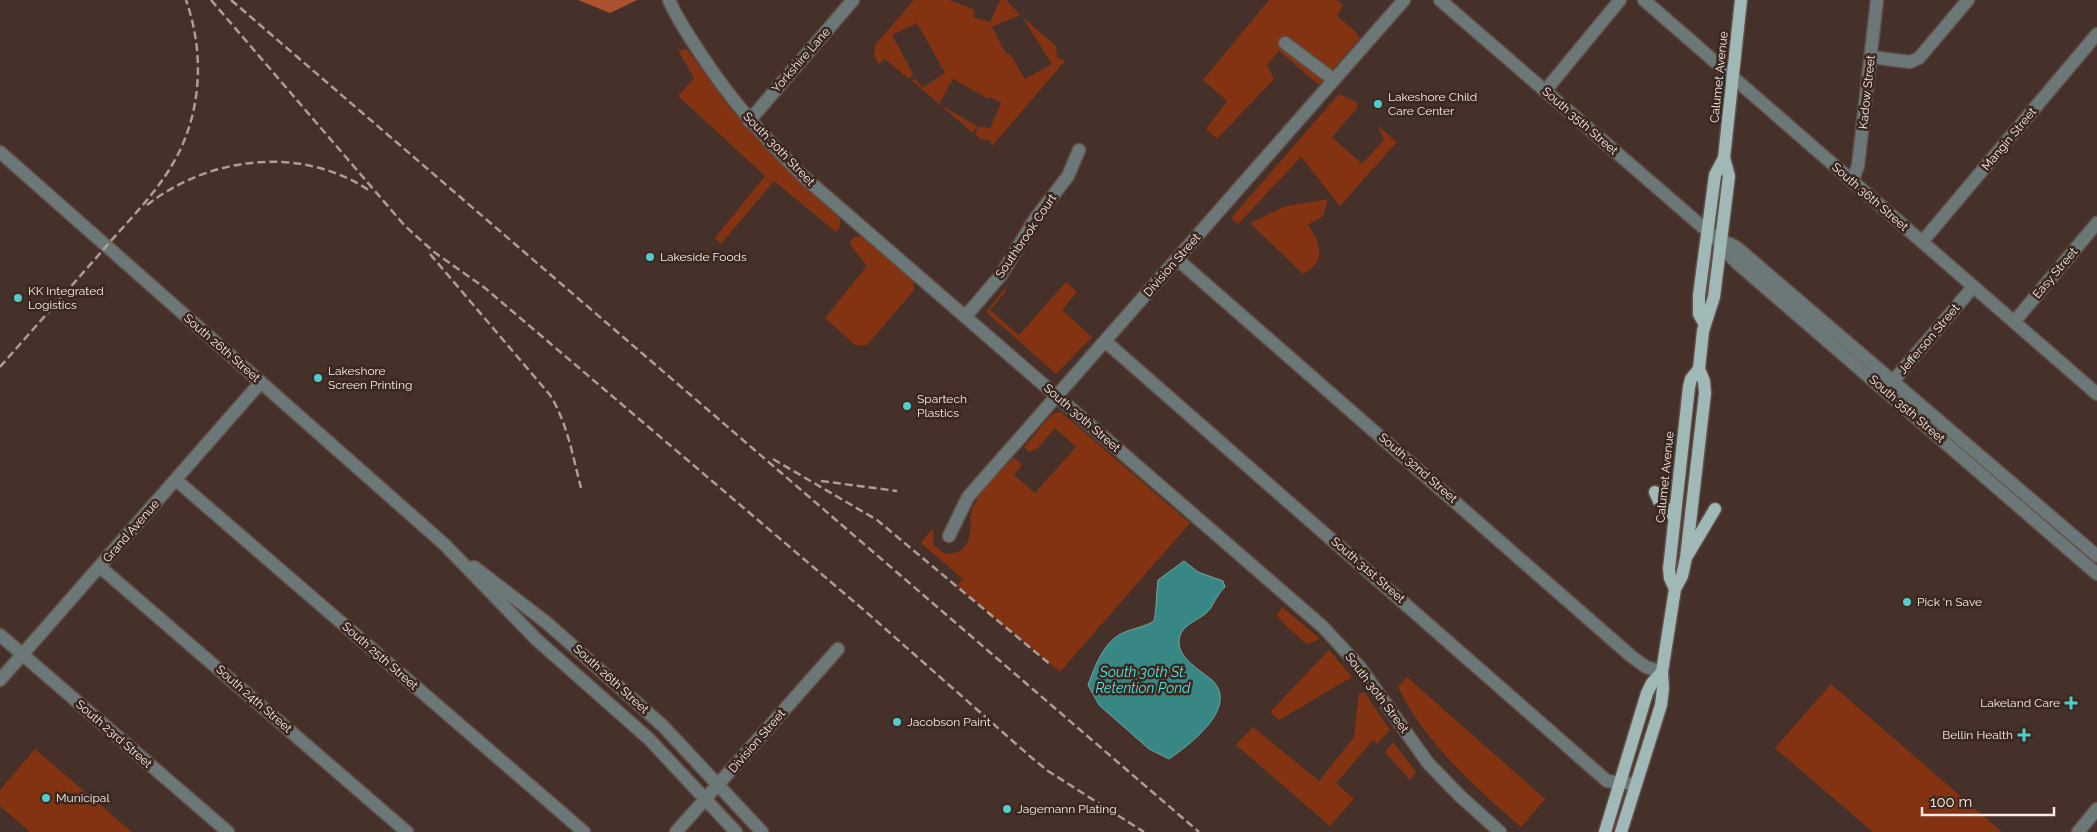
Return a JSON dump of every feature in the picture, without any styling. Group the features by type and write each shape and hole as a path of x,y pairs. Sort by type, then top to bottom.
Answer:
{"main road":[{"name":"Calumet Avenue","path":"1621,832 1661,705 1662,672 1675,589 1682,576 1686,558 1705,388 1699,369 1704,323 1714,301 1729,176 1724,158 1741,0"},
{"name":"Calumet Avenue","path":"1704,323 1698,308 1715,175 1724,158"},
{"name":"Calumet Avenue","path":"1675,589 1670,578 1669,569 1674,517 1689,387 1699,369"},
{"path":"1677,490 1693,493"},
{"path":"1655,492 1659,501 1674,517"},
{"path":"1686,558 1715,509"},
{"name":"Calumet Avenue","path":"1605,832 1647,693 1652,683 1662,672"}],"street":[{"name":"South 30th Street","path":"669,0 674,13 748,121 804,177 1322,627 1359,666 1428,763 1460,796 1500,832"},
{"name":"Yorkshire Lane","path":"748,121 853,0"},
{"name":"Division Street","path":"949,536 968,497 1106,342 1404,0"},
{"name":"South 35th Street","path":"1440,0 1708,232 1720,242 1736,247 2097,574"},
{"path":"1545,91 1620,0"},
{"name":"South 36th Street","path":"1644,0 2097,394"},
{"name":"Kadow Street","path":"1852,182 1858,166 1877,0"},
{"path":"1871,57 1910,62 1919,58 1968,0"},
{"name":"Mangin Street","path":"1922,242 2097,34"},
{"path":"1285,43 1334,80"},
{"name":"Southbrook Court","path":"965,317 1001,275 1035,219 1068,176 1079,150"},
{"name":"South 26th Street","path":"0,152 444,544 569,642 663,726 762,832"},
{"name":"Easy Street","path":"2014,322 2097,223"},
{"name":"South 32nd Street","path":"1177,259 1631,656 1646,667 1662,672"},
{"name":"Jefferson Street","path":"1890,386 1973,287"},
{"name":"South 31st Street","path":"1106,342 1607,781 1636,784"},
{"name":"Grand Avenue","path":"0,680 261,382"},
{"name":"South 35th Street","path":"1890,386 2097,556"},
{"name":"South 25th Street","path":"176,480 584,832"},
{"name":"South 26th Street","path":"444,544 512,616 649,739 736,832"},
{"name":"South 24th Street","path":"100,567 407,832"},
{"name":"South 23rd Street","path":"0,635 228,832"},
{"name":"Division Street","path":"676,832 838,649"},
{"path":"2079,831 2097,809"}],"shaded area":[{"path":"578,0 637,0 610,13"},
{"path":"914,0 950,0 975,10 973,17 990,22 1000,0 1006,0 1020,15 992,27 1007,55 1010,54 1025,79 1052,64 1022,17 1056,46 1057,57 1065,61 992,146 990,140 980,139 975,134 979,126 990,128 1001,103 990,97 987,98 953,79 939,104 977,126 973,133 912,81 915,78 922,88 945,73 917,23 892,35 913,74 909,79 885,59 879,64 874,56 875,45"},
{"path":"1269,0 1336,0 1343,5 1337,16 1354,30 1360,38 1319,85 1279,51 1267,65 1274,79 1217,139 1206,129 1227,101 1203,80"},
{"path":"687,49 732,111 805,187 840,216 840,228 836,232 774,181 721,244 715,238 765,176 678,96 694,78 678,50"},
{"path":"1339,94 1357,102 1357,108 1332,137 1362,164 1384,140 1378,126 1397,142 1340,206 1301,157 1238,224 1231,218"},
{"path":"1328,199 1323,216 1308,225 1318,245 1319,258 1311,269 1303,274 1250,223 1286,206"},
{"path":"861,236 913,280 914,290 867,345 855,345 825,318 867,266 849,243 854,237"},
{"path":"1066,282 1077,292 1062,310 1092,337 1056,374 986,312 1005,288 1006,291 990,310 1019,335"},
{"path":"1061,412 1190,523 1060,672 957,586 963,579 921,543 933,528 934,545 945,554 961,550 968,542 972,509 985,488 1013,458 1020,462 1021,466 1014,475 1035,493 1076,447 1055,428 1037,449 1029,452 1024,447 1052,414"},
{"path":"1282,607 1319,638 1318,640 1307,644 1286,626 1277,615"},
{"path":"1329,650 1352,677 1279,720 1270,712"},
{"path":"1407,677 1545,799 1521,827 1452,763 1422,727 1398,687"},
{"path":"1831,684 2002,832 1873,832 1775,748"},
{"path":"1359,693 1365,693 1390,730 1377,744 1373,740 1336,783 1354,799 1330,826 1236,745 1253,727 1319,781 1354,737"},
{"path":"1393,742 1416,772 1410,780 1385,752"},
{"name":"Municipal","path":"35,749 132,832 30,832 0,806 0,790"}],"water":[{"name":"South 30th St. Retention Pond","path":"1184,561 1198,572 1223,581 1225,587 1210,609 1183,630 1179,641 1182,653 1186,659 1213,681 1219,692 1220,703 1216,714 1198,736 1169,759 1149,749 1099,705 1088,685 1101,654 1111,641 1125,632 1154,621 1158,580"}],"railway":[{"path":"0,367 148,198 165,176 182,146 190,126 195,105 198,63 196,42 186,0"},
{"path":"211,0 405,226 434,252 485,288 865,611 1032,758 1048,771 1144,832"},
{"path":"231,0 1199,832"},
{"path":"147,205 172,188 199,176 227,167 257,162 286,162 315,167 343,176 370,191"},
{"path":"430,254 550,395 565,428 581,488"},
{"path":"773,459 877,520 1051,665"},
{"path":"821,481 897,491"}],"place":[{"name":"Lakeshore Child Care Center","path":"1378,104"},
{"name":"Lakeside Foods","path":"650,257"},
{"name":"KK Integrated Logistics","path":"18,298"},
{"name":"Lakeshore Screen Printing","path":"318,378"},
{"name":"Spartech Plastics","path":"907,406"},
{"name":"Pick 'n Save","path":"1907,602"},
{"name":"Lakeland Care","path":"2071,703"},
{"name":"Jacobson Paint","path":"897,722"},
{"name":"Bellin Health","path":"2024,735"},
{"name":"Municipal","path":"46,798"},
{"name":"Jagemann Plating","path":"1007,809"}]}
